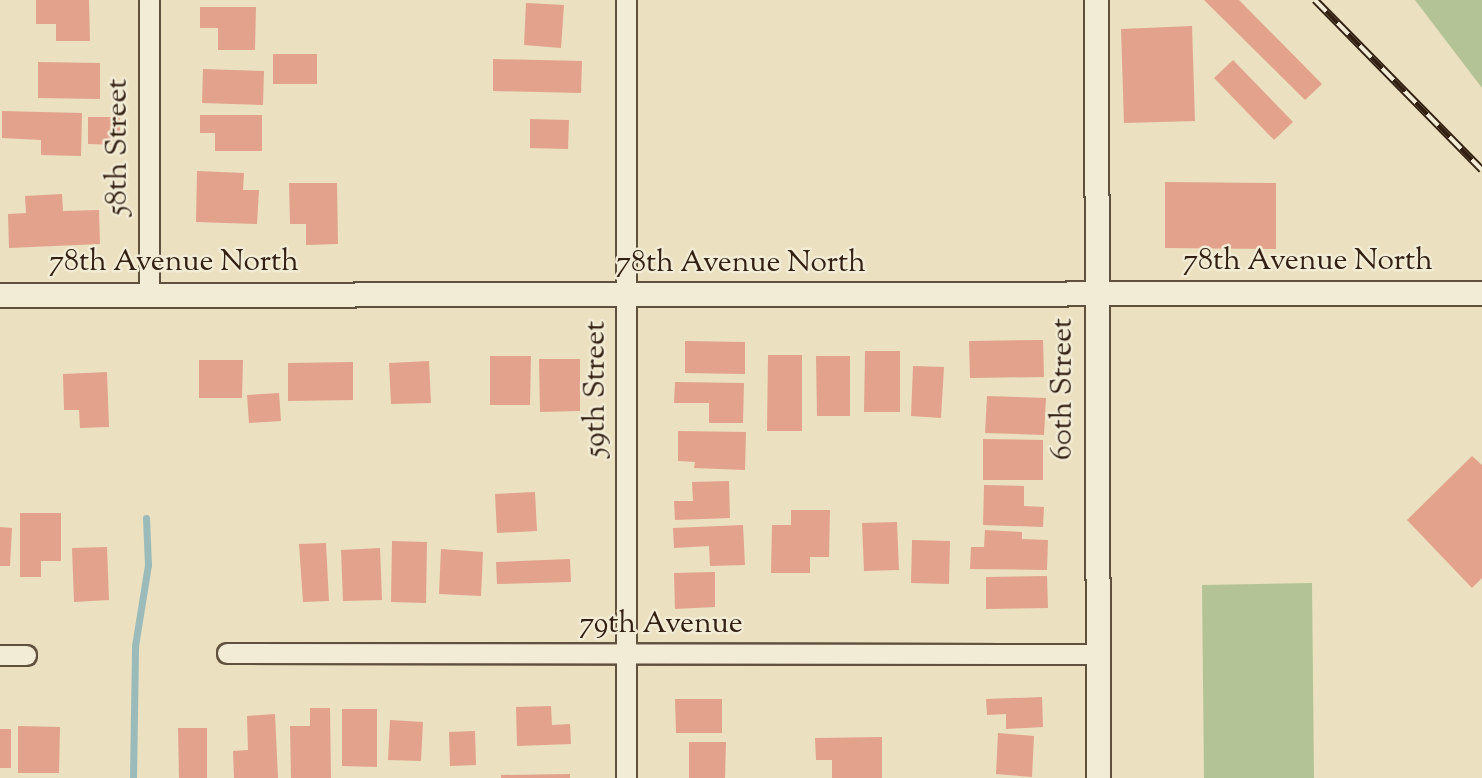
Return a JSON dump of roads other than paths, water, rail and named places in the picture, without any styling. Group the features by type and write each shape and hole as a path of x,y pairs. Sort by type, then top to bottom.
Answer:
{"street":[{"name":"58th Street","path":"149,0 149,294"},
{"name":"59th Street","path":"626,0 626,778"},
{"name":"60th Street","path":"1096,0 1095,654 1098,778"},
{"name":"78th Avenue North","path":"0,295 1482,293"},
{"name":"79th Avenue","path":"227,653 1095,654"},
{"path":"0,655 26,655"}],"waterway":[{"path":"133,778 135,646 148,565 146,518"}],"railway":[{"path":"1315,0 1482,170"}]}
